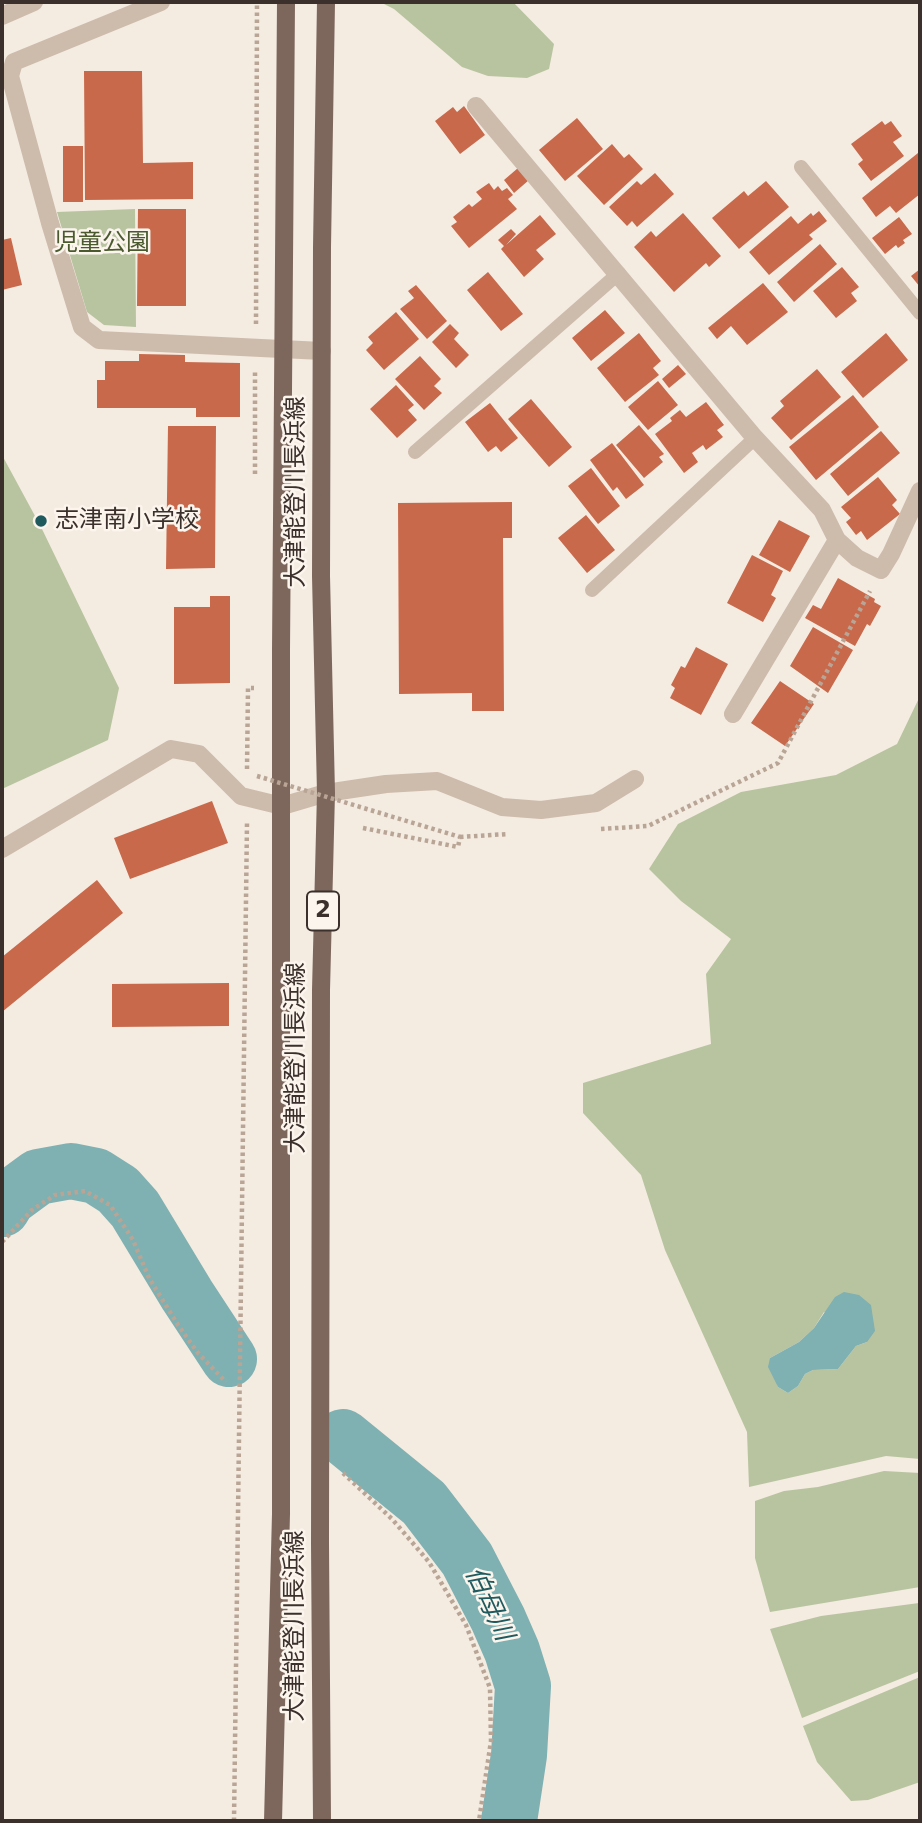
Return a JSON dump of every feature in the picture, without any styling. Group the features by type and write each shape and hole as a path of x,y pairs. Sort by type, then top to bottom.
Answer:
{"main road":[{"name":"大津能登川長浜線","path":"273,1821 281,1514 286,2"},
{"name":"大津能登川長浜線","path":"322,1821 321,1004 326,793 321,576 326,2"}],"street":[{"path":"2,16 34,2"},
{"path":"160,2 14,62 10,76 82,327 99,340 322,351"},
{"path":"476,106 755,438 822,510 837,540 857,558 881,569 891,554 920,491"},
{"path":"733,714 837,540"},
{"path":"2,849 170,748 199,754 241,796 282,806 326,793 386,784 437,781 502,807 541,810 596,803 635,779"}],"lane":[{"path":"801,167 920,313"},
{"path":"415,452 619,273"},
{"path":"592,590 755,438"}],"path":[{"path":"594,829 648,826 778,763 881,569"},
{"path":"247,772 248,688 254,688"},
{"path":"257,776 460,837 514,834"},
{"path":"234,1821 247,814"},
{"path":"363,828 458,847 460,837"},
{"path":"2,1242 32,1210 55,1195 85,1191 110,1205 133,1240 149,1278 178,1325 198,1353 226,1382"},
{"path":"339,1471 392,1518 429,1562 466,1625 490,1688 491,1741 479,1821"}],"green space":[{"path":"380,2 513,2 554,44 549,69 527,78 488,76 462,67 394,9"},
{"name":"児童公園","path":"135,209 136,327 104,325 87,312 57,212"},
{"path":"2,455 41,527 119,688 108,740 2,789"},
{"path":"920,696 920,1459 886,1456 749,1487 747,1432 665,1250 641,1175 583,1113 583,1083 711,1044 706,974 731,939 681,901 649,869 678,824 741,792 836,775 897,744","holes":["824,1312 867,1342 856,1346 838,1369 813,1370 805,1374 798,1386 788,1393 778,1387 770,1358 799,1342 814,1328"]},
{"path":"884,1471 920,1473 920,1587 770,1612 755,1558 755,1501 784,1491 818,1487"},
{"path":"919,1603 920,1671 802,1718 770,1629 821,1616"},
{"path":"920,1677 920,1782 868,1800 851,1801 817,1762 803,1726"}],"water":[{"path":"844,1292 859,1295 871,1305 875,1331 867,1342 856,1346 838,1369 813,1370 805,1374 798,1386 788,1393 778,1387 768,1367 770,1358 799,1342 814,1328 835,1297"}],"building":[{"path":"84,71 142,71 143,163 193,162 193,199 85,200"},
{"path":"464,106 485,135 460,154 435,121 453,107 457,112"},
{"path":"577,118 603,149 565,181 539,150"},
{"path":"882,121 885,125 891,121 902,136 893,142 904,156 871,181 858,164 863,160 851,144"},
{"path":"612,144 624,158 629,154 643,169 604,205 577,176"},
{"path":"63,146 83,146 83,202 63,202"},
{"path":"918,153 920,194 896,213 890,206 876,217 862,198"},
{"path":"518,168 529,180 514,193 504,180"},
{"path":"655,173 674,194 637,227 632,221 627,226 609,207 637,181 641,185"},
{"path":"766,181 789,207 739,249 712,218 744,191 748,196"},
{"path":"489,183 494,190 498,186 502,191 507,188 513,195 508,199 517,209 469,248 451,226 457,222 453,217 469,204 472,207 482,199 476,192"},
{"path":"138,209 186,209 186,306 137,306"},
{"path":"819,211 827,221 809,235 813,239 769,275 749,252 791,216 798,224 811,213 813,216"},
{"path":"683,213 721,256 709,267 706,263 674,292 634,247 651,231 656,237"},
{"path":"540,215 556,234 536,250 544,259 524,277 501,249 504,246 498,240 511,229 516,234 506,245"},
{"path":"899,217 912,234 903,240 905,243 898,248 896,245 885,254 872,238"},
{"path":"11,238 22,285 2,290 2,240"},
{"path":"820,244 837,264 794,302 777,282"},
{"path":"842,267 859,287 851,293 857,301 836,318 813,291"},
{"path":"920,269 920,287 911,276"},
{"path":"488,272 523,314 501,331 467,290"},
{"path":"763,283 788,312 747,345 731,326 717,339 708,328"},
{"path":"416,285 447,321 427,339 400,309 414,298 408,291"},
{"path":"605,310 625,333 591,361 572,338"},
{"path":"396,312 419,339 384,370 366,350 373,343 368,337"},
{"path":"450,324 459,333 454,339 469,355 456,368 432,342"},
{"path":"639,333 661,361 653,368 659,375 625,402 597,368"},
{"path":"886,333 908,360 863,398 841,372"},
{"path":"139,354 185,355 185,362 240,363 240,417 196,417 196,408 97,408 97,380 105,380 105,361 139,361"},
{"path":"420,356 441,379 434,386 442,393 424,410 395,379"},
{"path":"678,365 686,374 669,388 662,379"},
{"path":"817,369 841,397 791,440 771,418 784,406 780,401"},
{"path":"658,381 678,405 648,430 628,407"},
{"path":"396,385 414,405 408,410 417,420 397,438 370,409"},
{"path":"853,395 879,427 816,480 789,447"},
{"path":"531,399 572,447 549,467 508,419"},
{"path":"706,402 724,425 717,430 723,437 706,450 703,445 692,453 698,462 684,473 655,434 672,421 670,418 680,410 686,417"},
{"path":"490,403 518,438 501,452 496,446 488,452 465,422"},
{"path":"639,425 664,454 659,457 663,462 644,478 616,445"},
{"path":"168,426 216,426 215,568 166,569"},
{"path":"881,431 900,453 848,496 830,474"},
{"path":"612,443 644,485 626,499 617,487 613,491 590,460"},
{"path":"591,468 620,506 598,524 568,486"},
{"path":"878,477 897,500 892,505 900,514 867,540 861,531 856,535 846,522 851,518 841,507"},
{"path":"512,502 512,538 503,538 504,711 472,711 472,693 399,694 398,503"},
{"path":"586,515 615,550 587,573 558,538"},
{"path":"779,520 810,536 790,572 759,555"},
{"path":"752,555 783,571 771,595 776,598 763,622 727,603"},
{"path":"838,578 875,599 874,602 881,606 855,646 805,618 813,605 821,609"},
{"path":"210,596 230,596 230,683 174,684 174,607 210,607"},
{"path":"813,627 853,650 828,693 790,666"},
{"path":"696,647 728,664 701,715 670,698 675,688 671,685 681,666 685,668"},
{"path":"780,681 814,704 785,746 751,723"},
{"path":"212,801 228,843 130,879 114,838"},
{"path":"97,880 123,913 2,1012 2,957"},
{"path":"229,983 229,1026 112,1027 112,984"}],"waterway":[{"name":"伯母川","path":"2,1209 8,1199 38,1177 71,1171 96,1176 118,1190 135,1209 229,1359"},
{"name":"伯母川","path":"343,1437 424,1503 467,1559 512,1651 523,1686 519,1755 509,1821"}],"place":[{"name":"志津南小学校","path":"41,521"}]}
